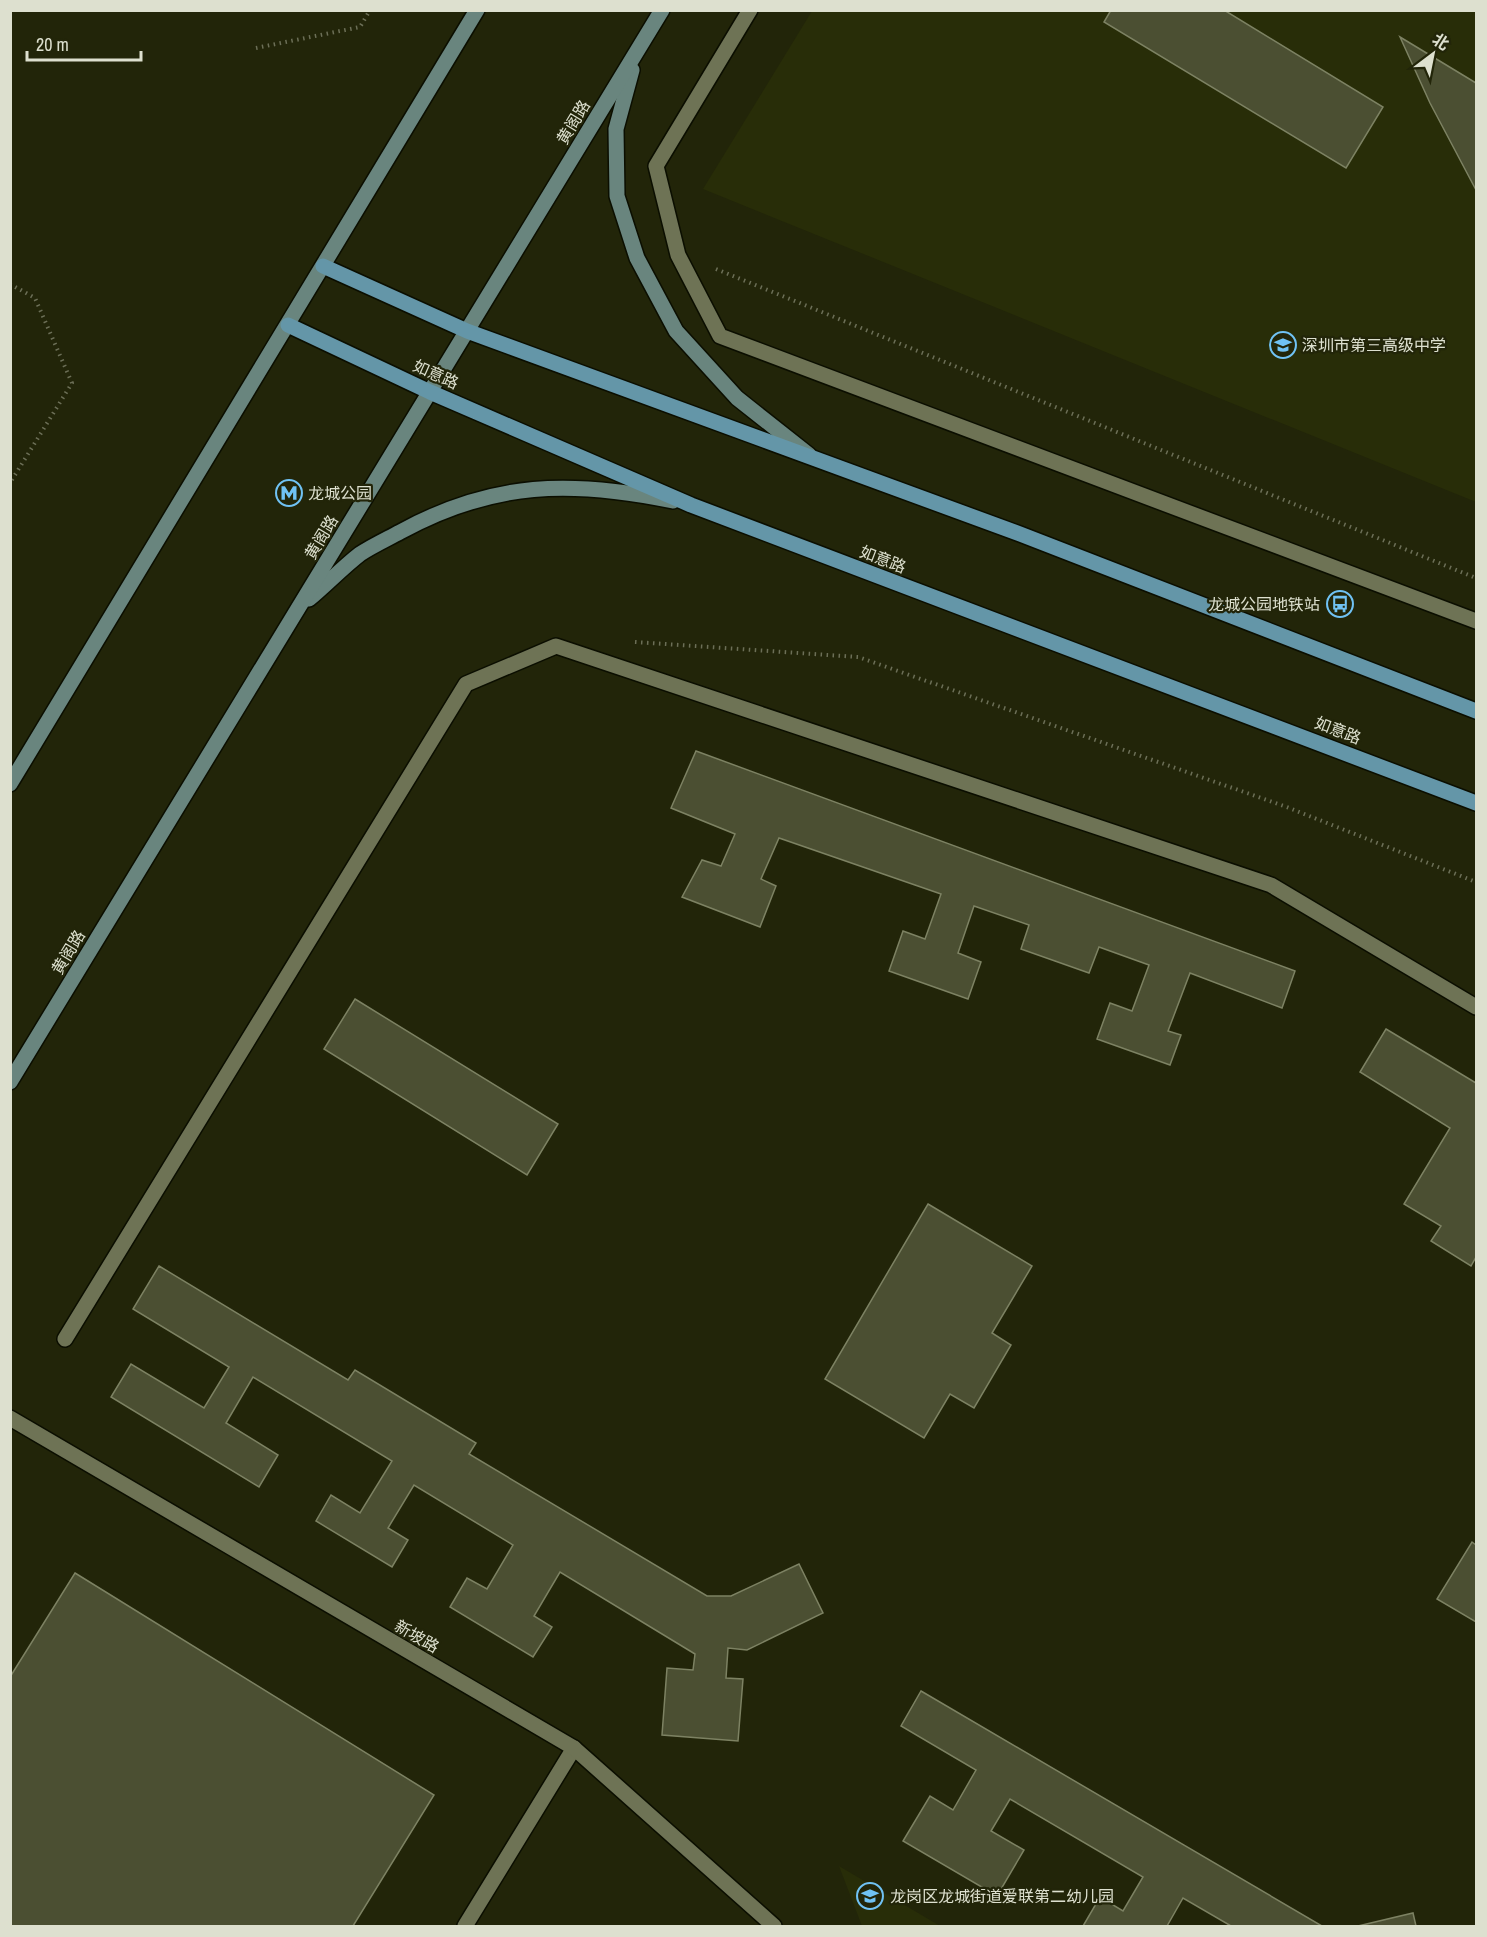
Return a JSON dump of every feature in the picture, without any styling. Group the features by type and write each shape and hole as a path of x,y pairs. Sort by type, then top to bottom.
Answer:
{"main road":[{"path":"10,784 477,10"},
{"name":"黄阁路","path":"10,1082 662,10"},
{"path":"637,52 616,129 617,196 637,258 676,331 737,398 814,458"},
{"path":"323,266 467,331 1031,538 1476,711"},
{"name":"如意路","path":"288,325 430,392 691,505 1476,803"},
{"path":"298,609 361,554 426,518 488,496 555,487 618,489 691,505"}],"street":[{"path":"750,10 656,166 678,255 720,336 1476,621"},
{"path":"65,1339 466,684 556,646 1271,885 1476,1007"},
{"name":"新坡路","path":"10,1418 574,1748 774,1926"},
{"path":"465,1926 574,1748"}],"path":[{"path":"256,48 360,27 370,10"},
{"path":"678,255 1476,578"},
{"path":"10,284 35,298 72,383 10,483"},
{"path":"628,641 858,657 1284,806 1476,882"}],"shaded area":[{"name":"深圳市第三高级中学","path":"812,11 1476,11 1476,502 703,189"},
{"name":"龙岗区龙城街道爱联第二幼儿园","path":"839,1866 940,1926 862,1926"}],"building":[{"path":"1111,10 1224,10 1383,107 1346,168 1104,22"},
{"path":"1400,37 1476,83 1476,190 1430,103"},
{"path":"696,751 1295,971 1282,1008 1190,973 1168,1031 1181,1035 1170,1065 1097,1039 1110,1003 1132,1011 1149,965 1099,947 1089,973 1021,949 1029,925 974,906 958,953 981,962 968,999 889,971 903,931 925,939 941,894 779,838 761,879 776,886 760,927 682,897 702,860 721,866 735,834 671,808"},
{"path":"355,999 558,1124 527,1175 324,1049"},
{"path":"1386,1029 1476,1083 1476,1257 1471,1266 1431,1241 1441,1226 1404,1204 1450,1128 1360,1072"},
{"path":"928,1204 1032,1266 992,1333 1011,1345 974,1408 950,1394 924,1438 825,1379"},
{"path":"159,1266 348,1380 355,1370 476,1443 469,1454 707,1596 731,1596 799,1564 823,1613 747,1650 728,1648 726,1678 743,1679 738,1741 662,1735 667,1668 693,1670 695,1654 560,1572 534,1616 552,1627 533,1657 450,1607 467,1578 487,1589 513,1545 414,1485 388,1528 408,1540 392,1567 316,1521 331,1495 360,1513 392,1461 253,1377 226,1423 278,1455 259,1487 111,1397 131,1364 204,1408 229,1367 133,1309"},
{"path":"1472,1542 1476,1545 1476,1622 1437,1599"},
{"path":"75,1573 434,1795 353,1926 10,1926 10,1677"},
{"path":"921,1691 1322,1926 1231,1926 1183,1898 1167,1926 1083,1926 1100,1897 1123,1911 1143,1877 1010,1799 991,1831 1024,1850 997,1896 903,1841 930,1796 953,1810 976,1770 901,1726"},
{"path":"1413,1913 1416,1926 1358,1926"}],"place":[{"name":"深圳市第三高级中学","path":"1283,345"},
{"name":"龙城公园","path":"289,493"},
{"name":"龙城公园地铁站","path":"1340,604"},
{"name":"龙岗区龙城街道爱联第二幼儿园","path":"870,1896"}]}
